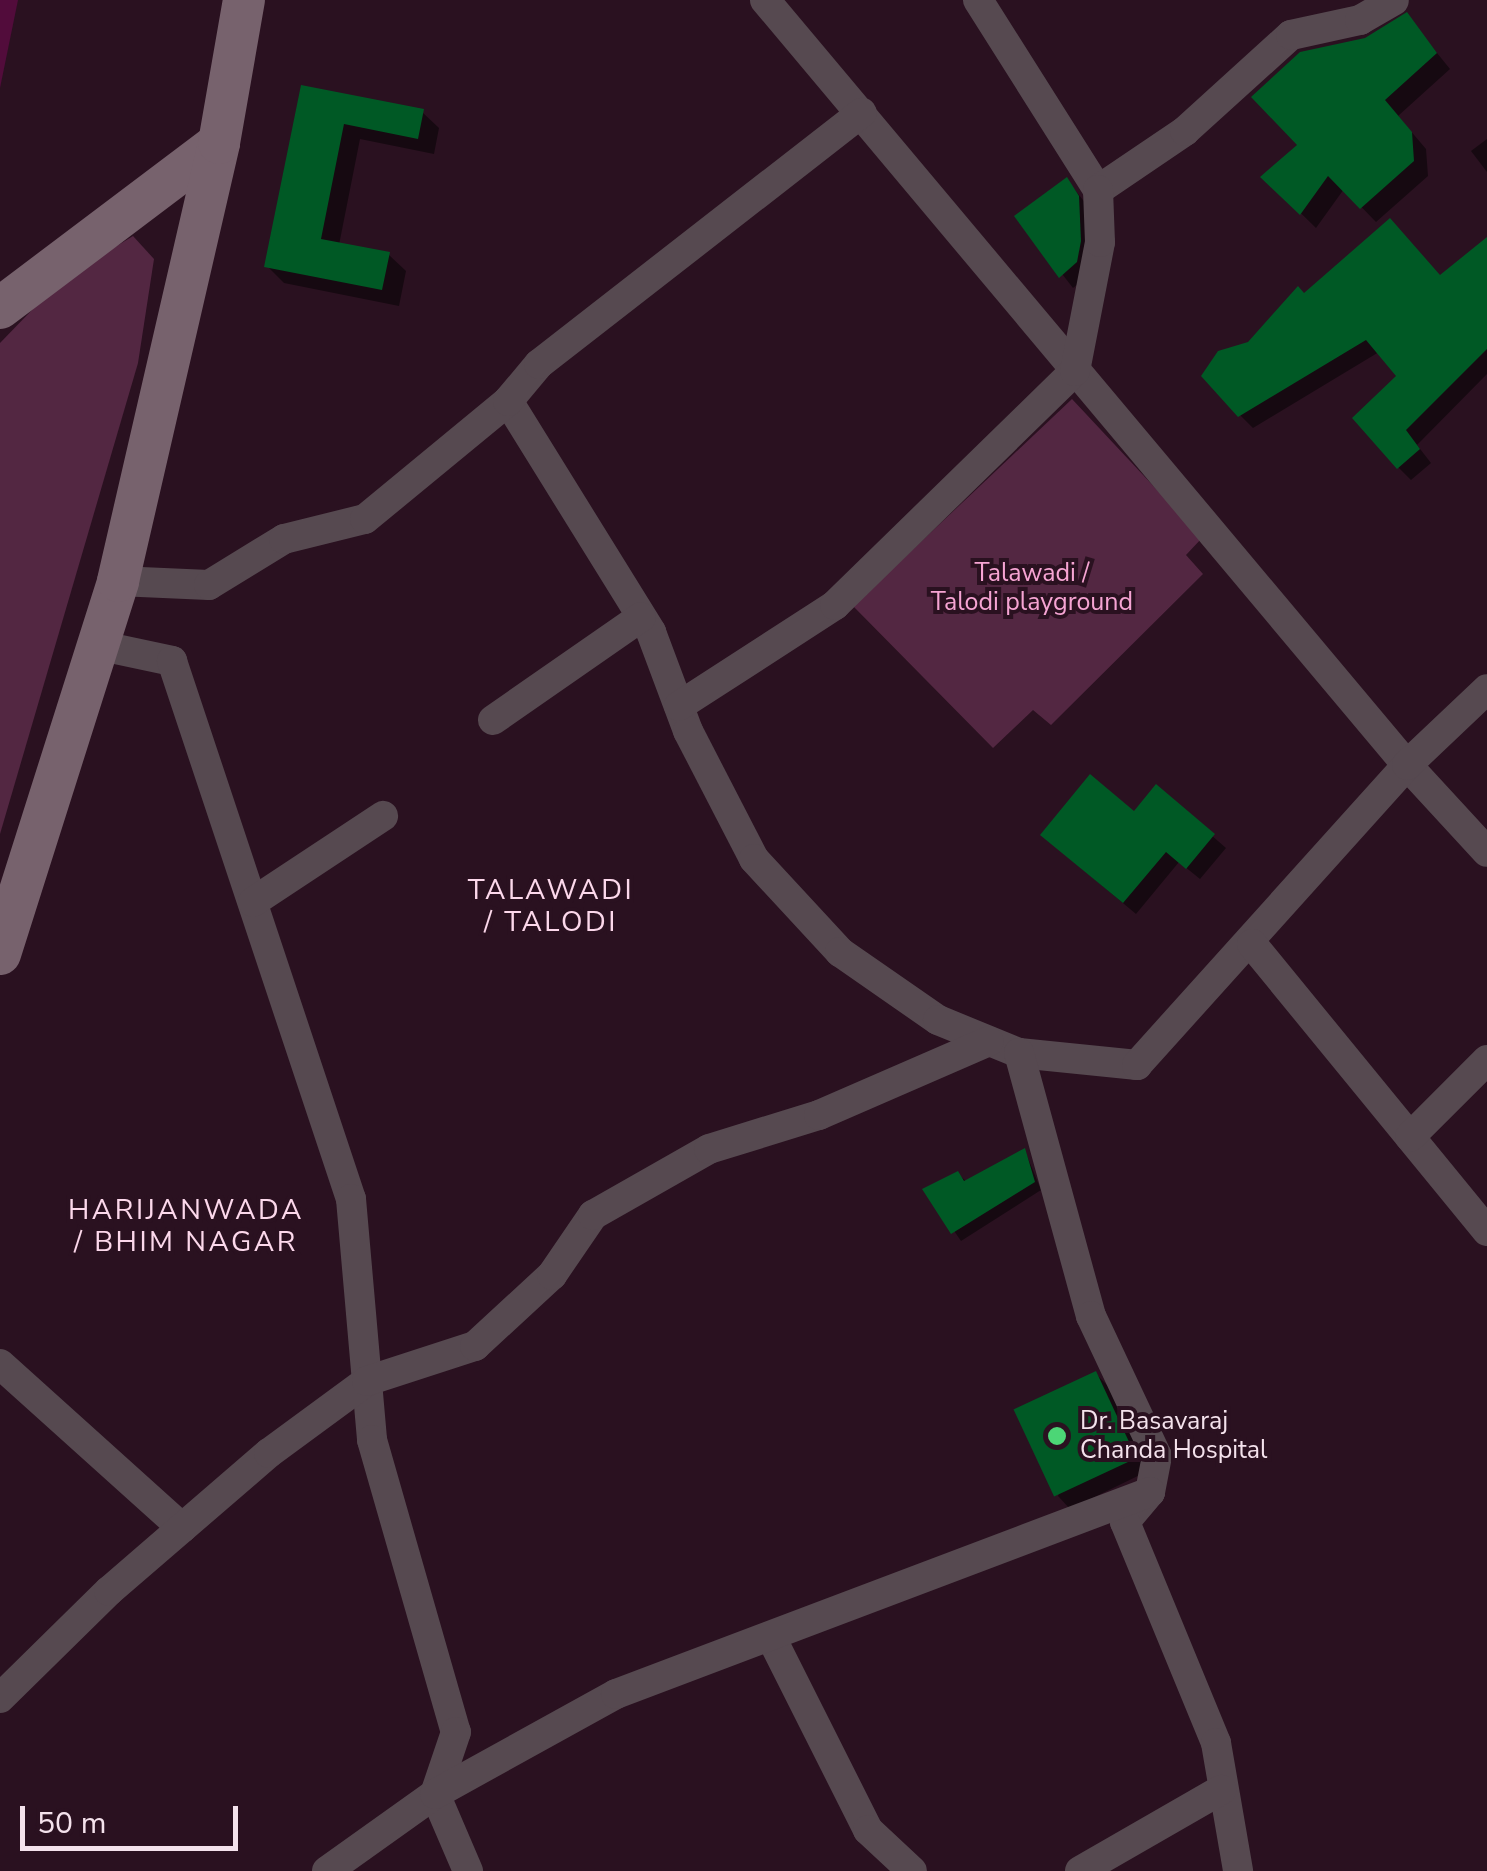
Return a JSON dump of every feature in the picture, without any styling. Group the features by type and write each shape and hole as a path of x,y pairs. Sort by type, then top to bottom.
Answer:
{"street":[{"path":"0,954 118,581 219,143 244,0"},
{"path":"765,0 1406,766 1487,852"},
{"path":"679,706 835,606 1075,371 1100,242 1098,190 978,0"},
{"path":"1098,190 1185,130 1291,34 1360,20 1394,0"},
{"path":"118,581 209,585 284,539 365,519 508,401 539,364 862,113"},
{"path":"0,308 219,143"},
{"path":"508,401 641,617 679,706 754,859 840,952 938,1020 1019,1053 1137,1065 1252,944 1406,766 1487,690"},
{"path":"494,720 641,617"},
{"path":"97,645 172,662 351,1199 372,1440 456,1732 435,1794 468,1871"},
{"path":"253,902 382,816"},
{"path":"1252,944 1487,1232"},
{"path":"0,1698 182,1528 367,1381 475,1346 552,1275 593,1215 709,1149 819,1116 990,1041"},
{"path":"1019,1053 1091,1316 1157,1456 1150,1492 1125,1522 1216,1743 1221,1790 1238,1871"},
{"path":"1410,1137 1487,1060"},
{"path":"0,1364 182,1528"},
{"path":"326,1871 435,1794 616,1694 1150,1492"},
{"path":"771,1638 868,1830 912,1871"},
{"path":"1080,1871 1221,1790"}],"green space":[{"path":"133,236 154,259 138,363 0,834 0,343 61,280"},
{"name":"Talawadi / Talodi playground","path":"1072,399 1202,538 1186,555 1203,574 1051,725 1033,710 993,748 853,606"}],"shaded area":[{"path":"0,0 18,0 0,88"}],"building":[{"path":"1407,12 1437,53 1385,100 1412,132 1414,161 1360,209 1328,176 1300,215 1260,177 1297,145 1251,97 1300,52 1365,38"},
{"path":"301,85 424,109 418,139 344,124 321,239 390,252 382,290 264,267"},
{"path":"1067,177 1079,196 1081,241 1077,262 1059,278 1014,216"},
{"path":"1390,218 1440,275 1487,237 1487,349 1406,430 1420,449 1397,469 1352,418 1396,376 1366,340 1238,417 1201,376 1218,351 1248,342 1298,286 1304,293"},
{"path":"1090,774 1134,811 1156,784 1215,834 1186,869 1166,852 1123,903 1040,835"},
{"path":"1025,1148 1035,1182 951,1234 922,1189 958,1171 964,1181"},
{"path":"1096,1371 1137,1458 1054,1496 1014,1409"}],"place":[{"name":"Dr. Basavaraj Chanda Hospital","path":"1057,1436"}],"district":[{"name":"TALAWADI / TALODI","path":"551,906"},
{"name":"HARIJANWADA / BHIM NAGAR","path":"186,1226"}]}
